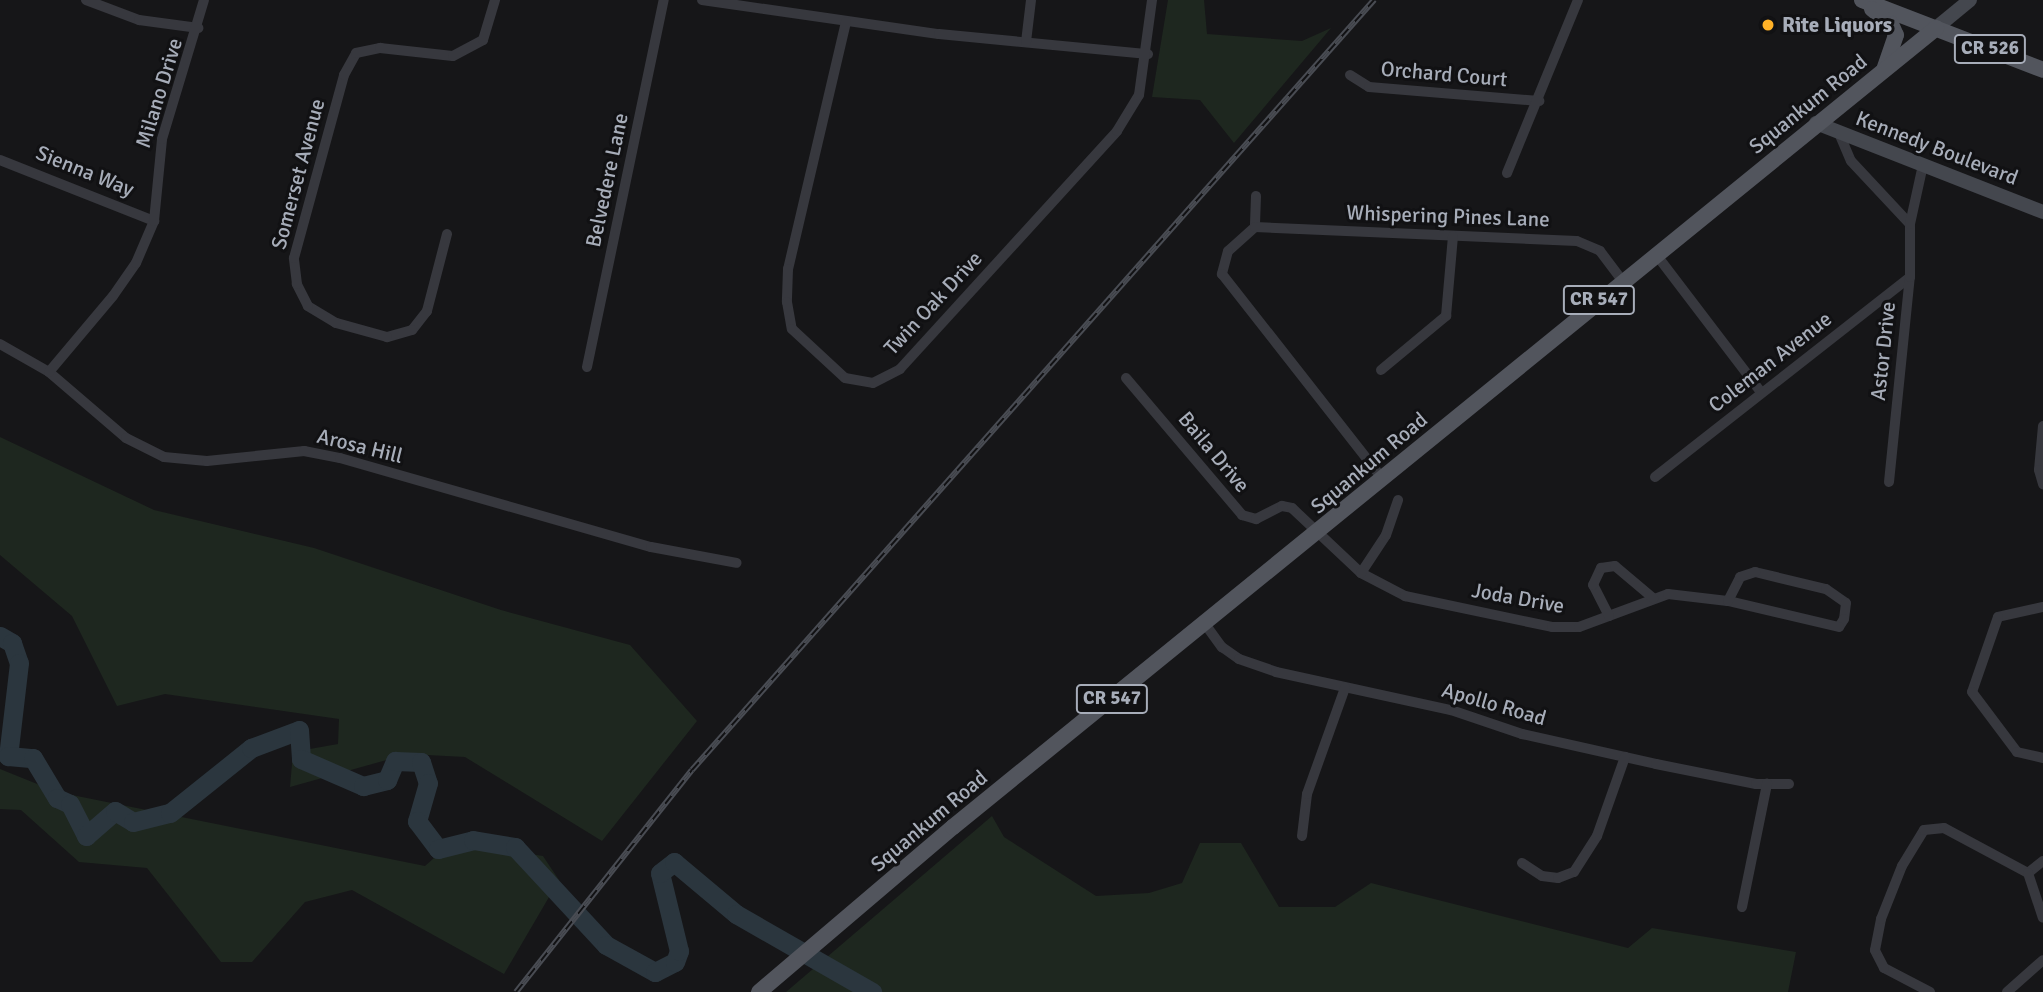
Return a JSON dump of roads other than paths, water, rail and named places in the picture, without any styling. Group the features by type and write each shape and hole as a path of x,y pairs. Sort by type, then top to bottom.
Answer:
{"main road":[{"name":"CR 526","path":"1864,1 2043,70"},
{"path":"1864,1 1896,33 1884,70"},
{"name":"Squankum Road","path":"763,988 953,827 1318,533 1655,253 1936,28"}],"street":[{"path":"86,0 139,20 198,28"},
{"name":"Milano Drive","path":"49,372 113,296 136,263 154,220 162,139 198,28 204,0"},
{"name":"Somerset Avenue","path":"447,234 427,312 412,330 387,337 336,323 308,306 297,284 294,258 344,75 356,53 380,48 453,56 483,40 495,0"},
{"name":"Belvedere Lane","path":"587,367 664,0"},
{"path":"702,0 846,22 1148,54"},
{"path":"1026,42 1031,0"},
{"name":"Twin Oak Drive","path":"846,22 788,269 787,302 792,329 845,378 873,383 900,369 1116,131 1139,94 1148,54 1152,0"},
{"path":"1507,173 1539,101 1578,0"},
{"name":"Squankum Road","path":"1936,28 1970,0"},
{"name":"Orchard Court","path":"1350,75 1369,87 1539,101"},
{"name":"Kennedy Boulevard","path":"1816,123 2043,212"},
{"path":"1839,133 1851,161 1910,224"},
{"name":"Sienna Way","path":"0,160 154,220"},
{"name":"Astor Drive","path":"1889,482 1910,277 1910,224 1923,165"},
{"path":"1256,197 1255,227 1228,251 1222,274 1383,479"},
{"name":"Whispering Pines Lane","path":"1255,227 1577,241 1600,251 1622,280"},
{"path":"1381,370 1446,316 1453,236"},
{"path":"1655,253 1761,392"},
{"name":"Coleman Avenue","path":"1655,477 1910,277"},
{"name":"Arosa Hill","path":"0,344 49,372 126,438 164,457 207,461 304,451 651,547 737,563"},
{"name":"Baila Drive","path":"1126,378 1242,514 1256,519 1287,506 1318,533"},
{"path":"2043,426 2039,470 2043,484"},
{"path":"1361,573 1386,535 1398,500"},
{"name":"Joda Drive","path":"1318,533 1361,573 1405,596 1552,627 1579,627 1668,594 1728,601 1839,627 1846,603 1826,589 1755,572 1740,576 1728,601"},
{"path":"1609,616 1593,585 1601,568 1615,566 1653,598"},
{"path":"2043,607 1998,617 1972,692 2017,752 2043,758"},
{"name":"Apollo Road","path":"1205,624 1222,648 1239,659 1345,688 1451,710 1522,734 1767,784 1789,784"},
{"path":"1302,836 1307,794 1345,688"},
{"path":"1522,863 1542,876 1558,878 1574,872 1593,846 1625,757"},
{"path":"1742,907 1767,784"},
{"path":"1930,992 1884,968 1875,950 1881,919 1902,866 1924,830 1944,828 2028,873 2043,918"},
{"path":"2028,873 2043,861"},
{"path":"2007,992 2043,960"}],"waterway":[{"path":"0,636 12,643 19,663 8,756 33,758 57,798 70,804 86,836 115,811 133,822 170,813 251,748 299,730 301,759 363,786 387,780 395,761 421,762 428,783 417,821 438,849 473,840 515,847 606,945 655,972 675,962 679,951 660,873 674,862 736,914 872,992"}],"railway":[{"path":"516,992 692,770 1374,0"}],"place":[{"name":"Rite Liquors","path":"1768,25"}]}
